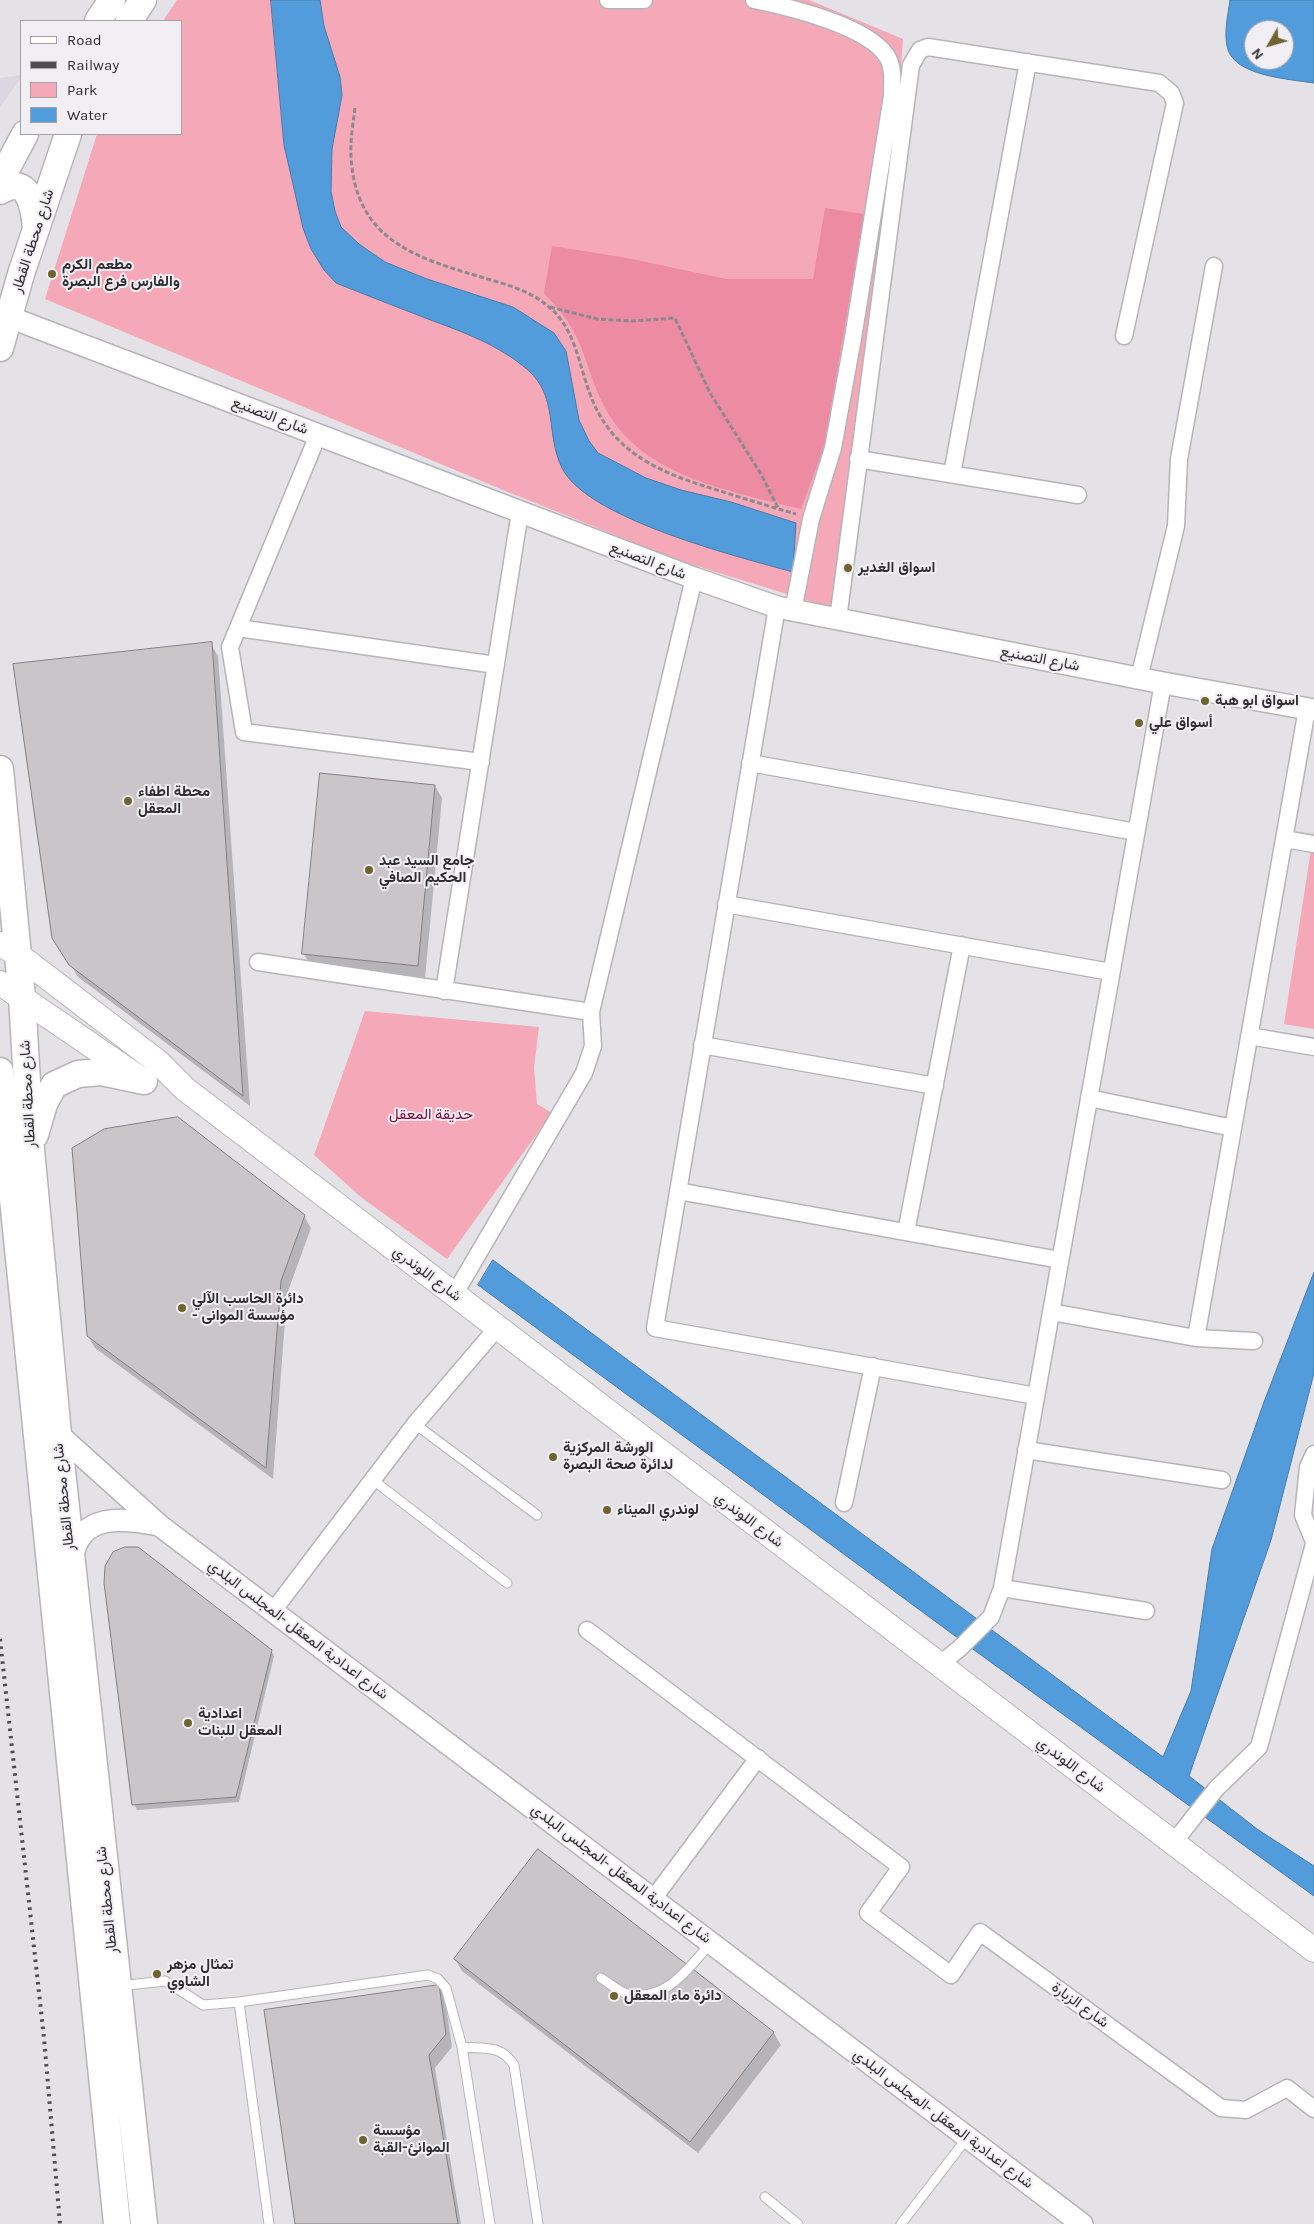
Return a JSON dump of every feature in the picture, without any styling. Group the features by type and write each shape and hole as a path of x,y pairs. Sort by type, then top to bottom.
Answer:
{"main road":[{"path":"99,20 112,0"},
{"path":"130,20 143,0"},
{"path":"0,181 24,135"},
{"name":"شارع محطة القطار","path":"0,348 36,228 68,135"},
{"path":"0,191 11,186 23,189 30,196 34,207 36,228"},
{"name":"شارع محطة القطار","path":"0,769 9,949 22,997 31,1150 58,1434 116,1986 144,2224"},
{"name":"شارع اللوندري","path":"9,949 158,1062 185,1089 1314,1950"},
{"path":"0,983 144,1081"},
{"name":"شارع محطة القطار","path":"0,1071 117,2224"},
{"path":"31,1150 44,1104 54,1085 78,1074 101,1072 185,1089"}],"street":[{"path":"608,0 644,0"},
{"path":"754,0 793,8 856,32 878,46 888,59 893,76 892,96 833,448 785,609 750,763 655,1328 1036,1396"},
{"path":"838,619 911,65 920,50 928,47 1159,83 1171,93 1175,103 1124,336"},
{"path":"952,474 1028,62"},
{"path":"1139,678 1176,526 1179,459 1214,266"},
{"name":"شارع التصنيع","path":"9,317 694,578 785,609 1162,683 1310,709"},
{"path":"318,435 230,647 244,732 481,762"},
{"path":"858,459 1078,495"},
{"path":"444,991 520,512"},
{"path":"454,1295 584,1073 594,1046 591,1012 694,578"},
{"path":"238,628 496,665"},
{"path":"939,1665 991,1618 1002,1588 1162,683"},
{"path":"1196,1338 1284,839 1310,709"},
{"path":"750,763 1136,832"},
{"path":"1284,839 1314,844"},
{"path":"726,904 1111,972"},
{"path":"906,1232 962,945"},
{"path":"258,962 591,1012"},
{"path":"1249,1036 1314,1047"},
{"path":"702,1045 935,1086"},
{"path":"1089,1098 1233,1128"},
{"path":"678,1191 1060,1260"},
{"path":"1051,1312 1196,1338 1254,1341"},
{"path":"273,1611 415,1424 497,1328"},
{"path":"844,1503 872,1366"},
{"name":"شارع اعدادية المعقل -المجلس البلدي","path":"58,1434 159,1525 1082,2224"},
{"path":"1026,1450 1222,1480"},
{"path":"1174,1842 1216,1789 1259,1747 1314,1543 1303,1514 1308,1467 1314,1454"},
{"path":"71,1563 76,1541 84,1532 98,1524 125,1519 159,1525"},
{"path":"1002,1588 1146,1610"},
{"path":"587,1630 758,1758 653,1899"},
{"name":"شارع الزبارة","path":"758,1758 901,1867 868,1913 951,1975 980,1932 1221,2108 1246,2110 1287,2088 1314,2109"}],"lane":[{"path":"415,1424 537,1515"},
{"path":"373,1480 507,1583"},
{"path":"601,1978 627,1994 648,1995 671,1986 711,1943"},
{"path":"116,1986 165,1981 203,2005 239,2002 428,1975 438,1979 446,1988 462,2048 490,2224"},
{"path":"239,2002 269,2224"},
{"path":"462,2048 499,2050 507,2055 514,2065 538,2224"},
{"path":"901,2224 968,2137"},
{"path":"765,2197 798,2224"}],"path":[{"path":"355,108 351,156 354,179 361,202 371,221 386,236 407,251 434,263 505,283 549,307 597,319 633,321 675,318 710,393 761,474 778,509"},
{"path":"549,307 568,330 590,396 600,415 628,448 644,462 685,481 811,519"}],"shaded area":[{"path":"20,75 20,79 0,107 0,78"},
{"path":"825,208 864,214 824,447 801,509 714,486 686,476 660,463 637,446 617,426 601,400 573,330 544,293 552,246 627,258 726,279 813,279"}],"green space":[{"path":"177,0 809,0 903,39 899,93 832,608 677,560 503,490 45,299 97,135 182,135 182,20 164,20"},
{"path":"1314,830 1314,1029 1284,1024"},
{"name":"حديقة المعقل","path":"365,1011 539,1027 534,1067 537,1104 552,1113 447,1259 362,1198 314,1155"}],"water":[{"path":"271,0 320,0 324,26 340,77 342,95 332,149 331,191 341,227 359,244 385,262 427,279 513,307 554,333 566,351 579,420 589,441 598,453 646,478 796,523 793,572 738,557 667,534 601,504 577,486 562,468 557,455 544,392 538,381 528,370 505,353 480,340 336,283 324,270 311,249 303,228 284,145"},
{"path":"1230,0 1314,0 1314,83 1250,70 1294,70 1294,20 1244,20 1244,67 1231,56 1226,41"},
{"path":"493,1260 1163,1757 1191,1691 1212,1549 1264,1402 1314,1272 1314,1373 1271,1540 1189,1776 1257,1829 1314,1866 1314,1896 981,1655 478,1285"}],"building":[{"name":"محطة اطفاء المعقل","path":"212,642 243,1096 69,965 52,938 13,664"},
{"name":"جامع السيد عبد الحكيم الصافي","path":"320,773 435,785 418,966 302,954"},
{"name":"دائرة الحاسب الآلي - مؤسسة الموانى","path":"178,1117 305,1215 281,1281 266,1468 87,1336 72,1148 104,1129"},
{"name":"اعدادية المعقل للبنات","path":"125,1547 138,1547 272,1650 236,1797 132,1805 104,1583 105,1566 113,1552"},
{"name":"دائرة ماء المعقل","path":"538,1849 774,2032 690,2142 454,1959"},
{"name":"مؤسسة الموانئ-القبة","path":"439,1985 446,2034 429,2055 458,2224 295,2224 264,2010"}],"railway":[{"path":"0,1639 44,2038 60,2224"}],"place":[{"name":"مطعم الكرم والفارس فرع البصرة","path":"52,274"},
{"name":"اسواق الغدير","path":"848,568"},
{"name":"اسواق ابو هبة","path":"1205,701"},
{"name":"أسواق علي","path":"1139,723"},
{"name":"محطة اطفاء المعقل","path":"128,801"},
{"name":"جامع السيد عبد الحكيم الصافي","path":"369,870"},
{"name":"دائرة الحاسب الآلي - مؤسسة الموانى","path":"182,1308"},
{"name":"الورشة المركزية لدائرة صحة البصرة","path":"553,1457"},
{"name":"لوندري الميناء","path":"607,1510"},
{"name":"اعدادية المعقل للبنات","path":"188,1723"},
{"name":"تمثال مزهر الشاوي","path":"157,1974"},
{"name":"دائرة ماء المعقل","path":"614,1996"},
{"name":"مؤسسة الموانئ-القبة","path":"363,2140"}]}
